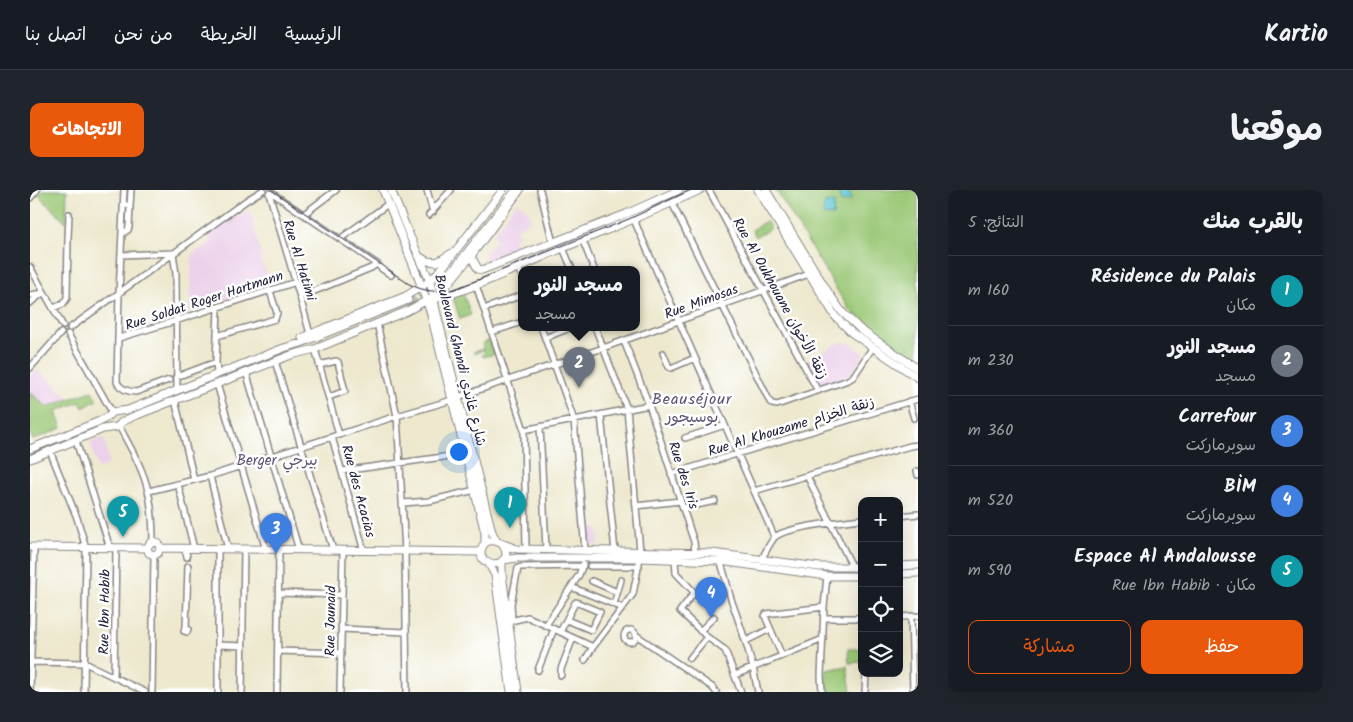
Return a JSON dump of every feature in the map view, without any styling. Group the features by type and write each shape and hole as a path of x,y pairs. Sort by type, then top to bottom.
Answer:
{"main road":[{"name":"Boulevard Ghandi شارع غاندي","path":"383,190 422,287 431,299"},
{"name":"Boulevard Ghandi شارع غاندي","path":"391,190 408,234 430,281 431,299 455,399 492,532 499,542"},
{"path":"284,348 310,334 406,296 422,287 443,267 503,190"},
{"path":"509,190 445,277 518,190"},
{"path":"30,459 246,372 291,355 315,349 408,311 431,299 447,285 471,256 518,190"},
{"path":"471,256 478,269 482,270 626,214 678,190"},
{"path":"522,266 634,220 700,190"},
{"path":"758,190 835,316 852,333 918,378"},
{"path":"766,190 846,318 918,369"},
{"path":"419,256 427,261 437,262 458,248"},
{"path":"431,299 451,295 518,268"},
{"path":"30,449 112,414 128,410 284,348 410,302 304,347 291,355"},
{"name":"Boulevard Ghandi شارع غاندي","path":"455,399 465,454 486,534 485,544"},
{"path":"112,414 122,416 118,425"},
{"path":"112,414 108,423 118,425"},
{"path":"511,692 495,575 481,552 485,544 490,541 499,542 513,548 615,551 640,558 695,552 762,558 819,566 858,568"},
{"path":"147,548 149,544 154,542 159,544 160,548"},
{"path":"499,542 506,552 502,561 502,574 510,621 518,692"},
{"path":"32,547 147,548"},
{"path":"147,548 149,553 154,555 158,553 160,548"},
{"path":"160,548 364,551 405,548 481,552"},
{"path":"490,564 497,564 517,558 640,558 733,562 827,576 858,576"},
{"path":"903,566 918,565"},
{"path":"903,574 918,573"}],"street":[{"path":"30,198 37,190"},
{"path":"124,190 118,293 119,338 116,379 120,387 136,392 169,380"},
{"path":"122,234 129,227 131,190"},
{"path":"304,214 336,190"},
{"path":"427,190 431,214 451,190"},
{"path":"540,190 553,243"},
{"name":"Rue Al Oukhouane زنقة الأخوان","path":"708,190 818,391"},
{"path":"247,200 249,191"},
{"path":"112,414 68,334 70,328 247,200 268,191 391,275"},
{"name":"Rue Al Hatimi","path":"268,191 310,334"},
{"path":"272,206 278,200 282,200"},
{"path":"672,203 772,404 777,404 851,379 874,347"},
{"path":"340,239 388,204"},
{"path":"123,205 130,206"},
{"path":"54,308 62,304 66,298 70,214"},
{"path":"634,220 774,536"},
{"path":"583,241 593,266"},
{"path":"563,248 571,266"},
{"path":"120,255 173,253"},
{"path":"173,253 176,274 177,390"},
{"path":"300,297 372,268 377,264"},
{"path":"30,267 63,326 61,333 30,368"},
{"name":"Rue Mimosas","path":"149,491 210,476 455,399 624,341 809,274"},
{"name":"Rue Soldat Roger Hartmann","path":"119,338 296,282"},
{"path":"476,285 524,430 526,548"},
{"path":"217,336 275,319 277,313 270,290"},
{"path":"30,294 44,292"},
{"path":"30,303 44,292"},
{"path":"484,310 518,297"},
{"path":"217,374 218,308"},
{"path":"377,323 397,416 405,548 407,692"},
{"path":"492,332 518,323"},
{"path":"63,326 66,325 70,328"},
{"path":"542,331 574,420 585,550"},
{"path":"545,338 562,331"},
{"path":"585,660 592,647 633,594 640,558 627,409 596,331"},
{"path":"61,333 64,335 68,334"},
{"name":"Rue des Iris","path":"624,341 649,405 694,542 695,552"},
{"path":"315,349 340,435"},
{"path":"662,353 670,368 695,358"},
{"path":"275,361 332,550"},
{"path":"176,377 216,362"},
{"path":"319,365 338,362 345,391 329,397"},
{"path":"246,372 298,550"},
{"path":"217,384 266,550"},
{"name":"Rue Al Khouzame زنقة الخزام","path":"671,474 918,398"},
{"path":"175,400 194,480"},
{"path":"908,401 914,418"},
{"path":"524,430 649,405"},
{"path":"601,415 615,551"},
{"path":"118,425 139,466 149,491 154,542"},
{"path":"685,438 725,425"},
{"path":"540,427 546,549"},
{"name":"Rue des Acacias","path":"332,438 364,551"},
{"name":"Rue Ibn Habib","path":"76,441 113,548 114,677"},
{"path":"754,491 918,445"},
{"path":"50,451 77,518 86,548 84,692"},
{"path":"342,471 465,454"},
{"path":"210,476 228,549"},
{"path":"807,476 853,568"},
{"path":"178,484 193,549 188,557 182,549"},
{"path":"402,503 429,501 475,490"},
{"path":"636,506 680,500"},
{"path":"683,508 715,501"},
{"path":"903,516 918,514"},
{"path":"762,558 774,536 830,522 858,519"},
{"path":"30,692 32,547"},
{"path":"218,549 218,692"},
{"path":"242,692 244,550"},
{"path":"277,692 279,550"},
{"name":"Rue Jounaid","path":"340,692 343,550"},
{"path":"152,692 154,555"},
{"path":"546,625 579,576 584,558"},
{"path":"590,566 640,558"},
{"path":"675,560 676,573 694,593 680,611 700,632 725,650 741,692"},
{"path":"720,561 754,668 758,692"},
{"path":"583,566 520,568 517,571 510,621 528,617 592,647"},
{"path":"186,628 187,567"},
{"path":"822,692 821,676 827,576"},
{"path":"614,604 621,580"},
{"path":"592,581 618,592"},
{"path":"571,587 622,608"},
{"path":"279,593 342,595"},
{"path":"560,632 566,620 576,602 600,612 591,630 566,620"},
{"path":"782,656 765,616 767,613 824,607"},
{"path":"911,616 912,692"},
{"path":"903,617 918,616"},
{"path":"700,632 714,617"},
{"path":"824,618 858,618"},
{"path":"342,629 406,632"},
{"path":"538,670 554,629"},
{"path":"746,641 770,629"},
{"path":"636,635 712,687 716,692"},
{"path":"690,658 707,637"},
{"path":"561,675 561,669 573,638"},
{"path":"735,675 823,639"},
{"path":"219,645 243,646"},
{"path":"278,651 341,652"},
{"path":"31,662 85,663 145,692"},
{"path":"865,692 866,677"}],"shaded area":[{"path":"517,202 527,209 531,221 519,226 516,230 519,234 513,241 519,252 489,265 484,252 496,240 494,233"},
{"path":"250,210 260,250 261,262 274,286 190,313 192,254 210,243 210,235 236,216 239,217"},
{"path":"842,341 847,344 849,342 864,354 849,376 820,385 807,361"},
{"path":"37,369 70,399 47,407 30,392 30,376"},
{"path":"104,437 109,464 98,469 90,443"},
{"path":"598,527 599,544 590,545 587,528"}],"green space":[{"path":"43,190 67,190 66,222 39,196"},
{"path":"776,190 918,190 918,360 873,329 848,308"},
{"path":"766,221 771,228 756,237 752,230"},
{"path":"463,293 471,315 460,319 453,297"},
{"path":"491,340 495,354 483,357 482,355 485,354 483,350 474,354 473,352 483,349 483,343"},
{"path":"92,391 97,400 83,408 80,402 56,411 62,428 33,440 30,433 30,392 47,407"},
{"path":"848,649 858,649 858,662 849,663"},
{"path":"847,666 851,692 827,692 825,684 827,670"}],"water":[{"path":"838,190 849,190 851,200 841,202"},
{"path":"825,202 834,203 833,216 823,215"}],"tunnel":[{"path":"408,300 430,287 442,276"},
{"path":"411,304 428,295 447,278"}],"tram line":[{"path":"271,190 409,284 421,289 437,291 455,289 629,219 691,190"}],"place":[{"name":"مسجد النور","path":"579,388"},
{"name":"Résidence du Palais","path":"510,528"},
{"name":"Espace Al Andalousse","path":"123,537"},
{"name":"Carrefour","path":"276,554"},
{"name":"BİM","path":"711,618"}],"district":[{"name":"Beauséjour بوسيجور","path":"692,407"},
{"name":"Berger بيرجي","path":"277,460"}]}
